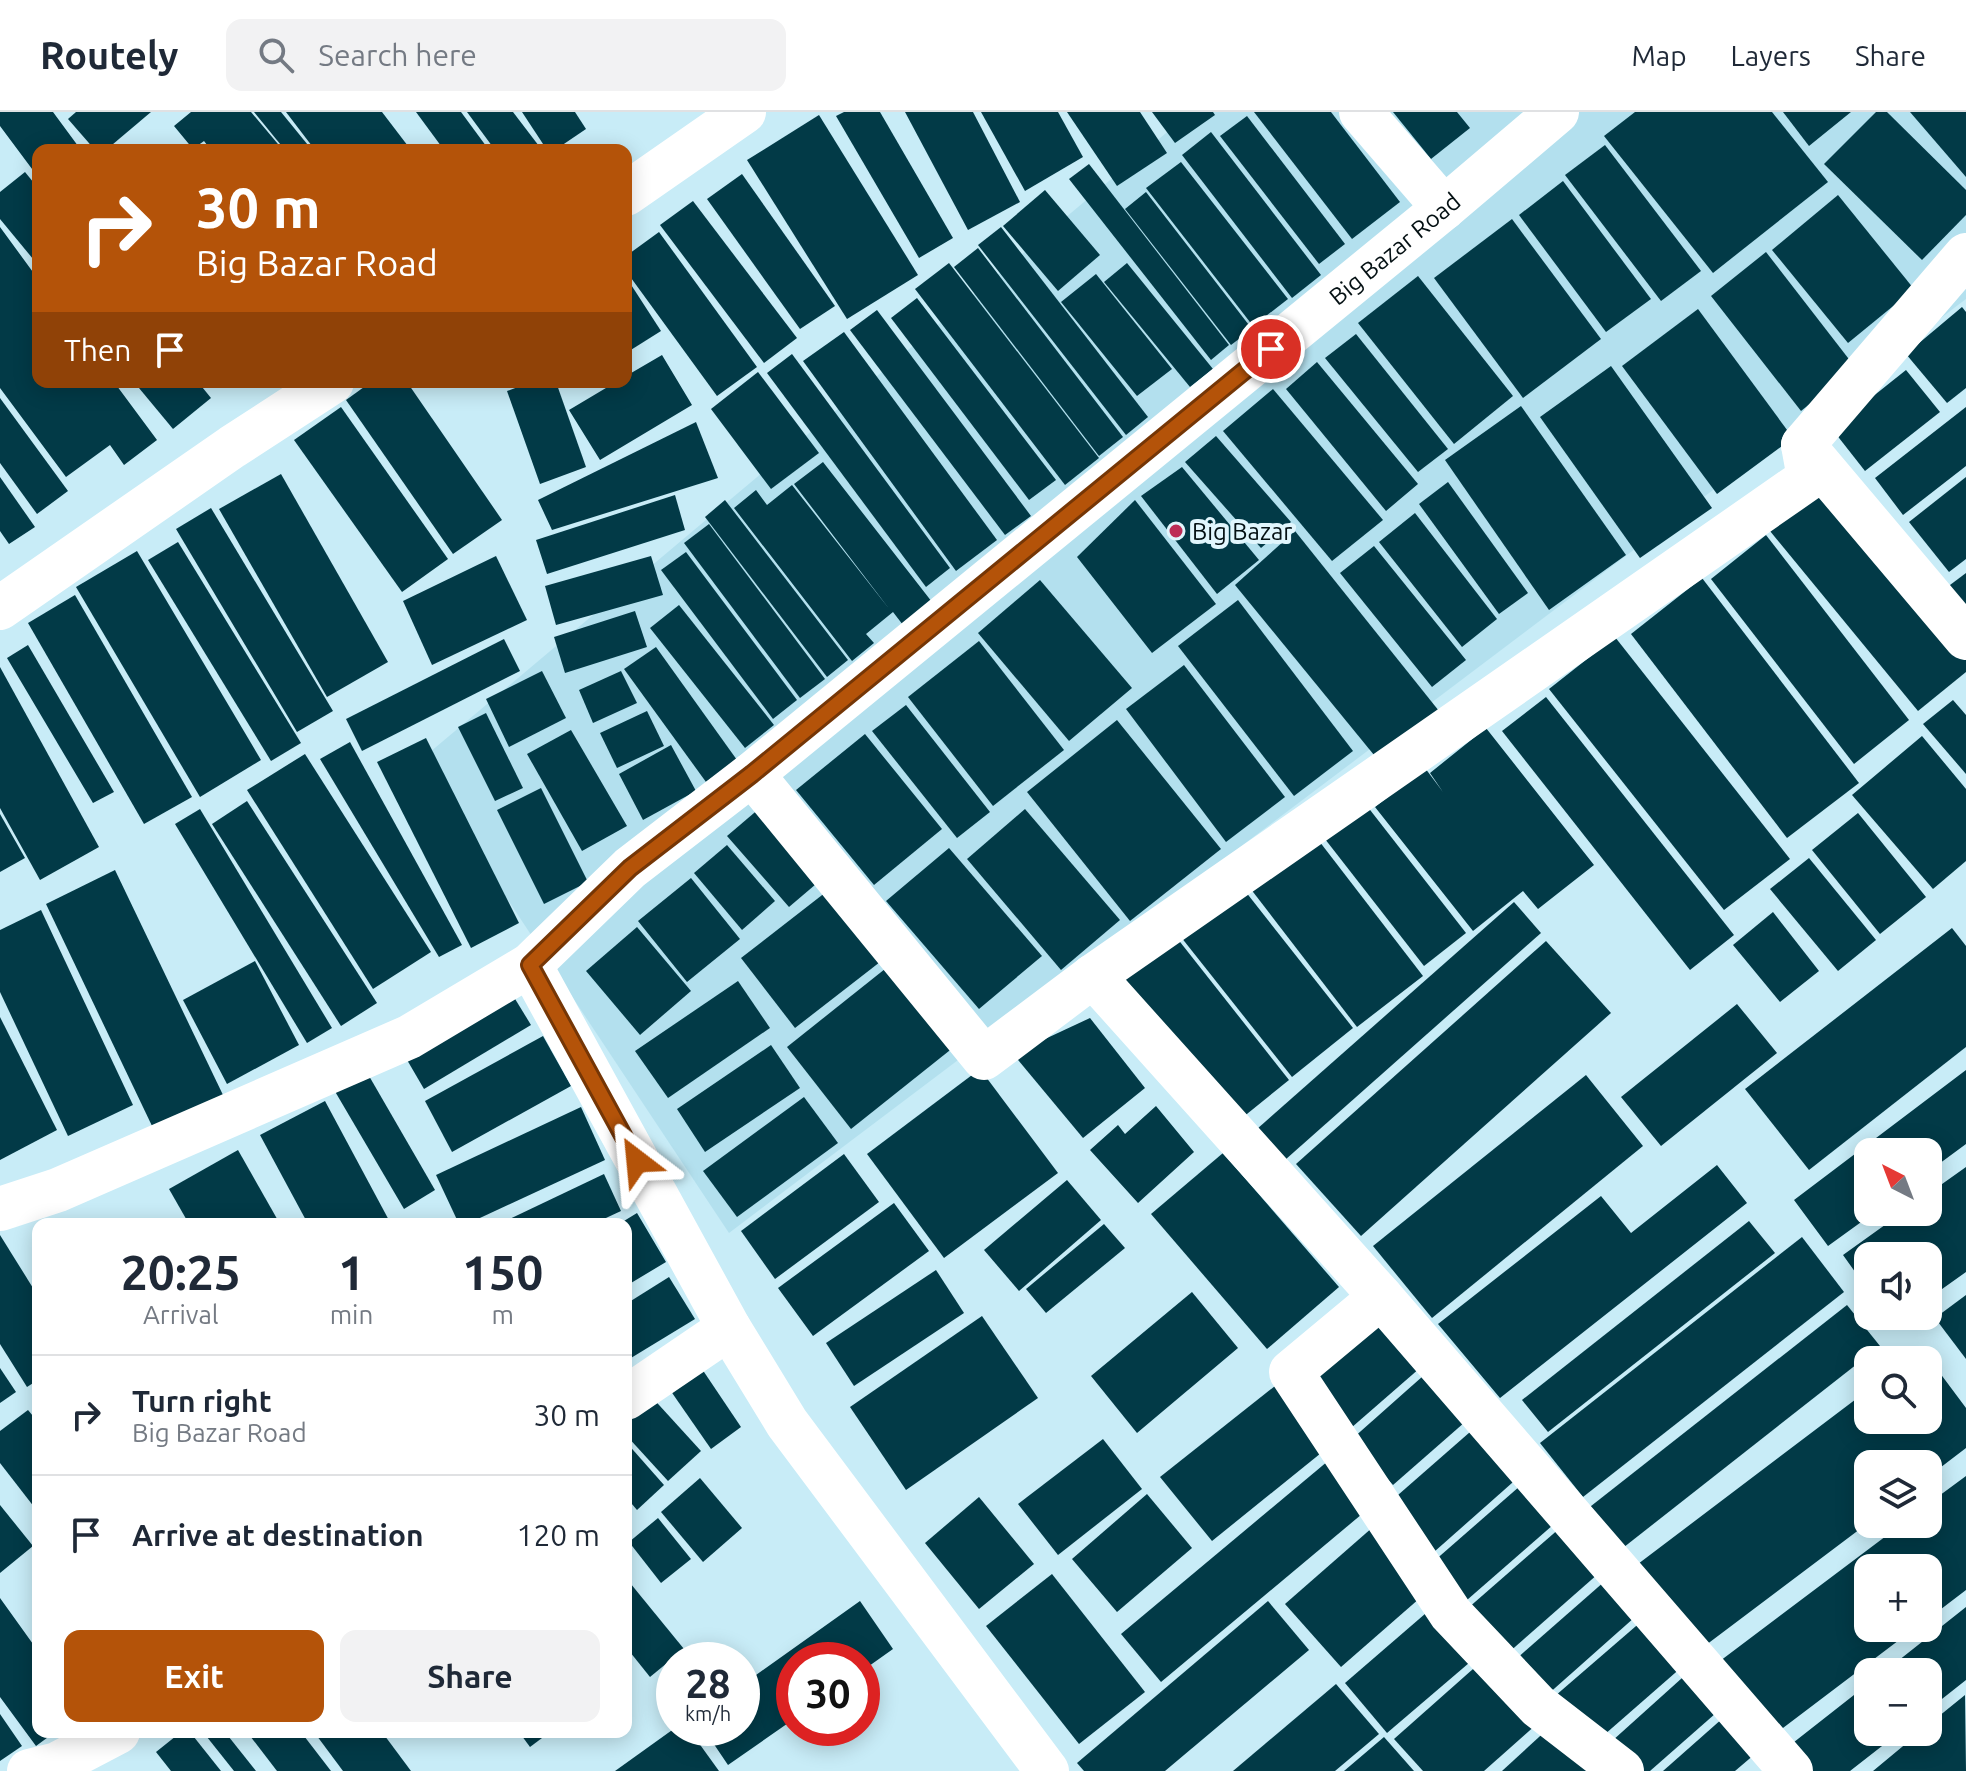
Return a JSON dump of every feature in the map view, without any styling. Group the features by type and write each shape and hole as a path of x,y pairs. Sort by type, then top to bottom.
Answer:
{"street":[{"path":"632,190 744,112"},
{"path":"1361,112 1444,208"},
{"name":"Big Bazar Road","path":"0,1209 58,1190 409,1037 530,965 630,868 752,774 1557,112"},
{"path":"1803,445 1966,255"},
{"path":"0,608 323,388"},
{"path":"752,774 984,1058 1093,976 1809,478 1803,445"},
{"path":"1803,445 1966,638"},
{"path":"530,965 729,1328 787,1423 1047,1771"},
{"path":"1093,976 1381,1297 1791,1771"},
{"path":"1381,1297 1291,1372 1451,1614 1538,1706 1622,1771"},
{"path":"632,1394 729,1328"},
{"path":"29,1771 104,1748"}],"shaded area":[{"name":"Big Bazar","path":"1191,112 1966,112 1966,299 729,1233 417,763"}],"building":[{"path":"0,112 53,112 77,144 32,144 32,169 0,126"},
{"path":"76,112 151,112 113,144 90,144 68,119"},
{"path":"191,112 251,112 278,144 206,144 204,141 189,144 174,126"},
{"path":"254,112 281,112 307,144 280,144"},
{"path":"286,112 382,112 406,144 310,144"},
{"path":"416,112 461,112 485,144 440,144"},
{"path":"467,112 513,112 537,144 491,144"},
{"path":"522,112 575,112 586,129 564,144 543,144"},
{"path":"844,112 880,112 953,238 919,258 836,116"},
{"path":"905,112 973,112 1020,202 968,230"},
{"path":"981,112 1058,112 1083,157 1025,191"},
{"path":"1067,112 1140,112 1167,153 1117,186"},
{"path":"1152,112 1213,112 1215,115 1175,143"},
{"path":"1254,112 1331,112 1400,202 1352,239"},
{"path":"1393,112 1457,112 1470,128 1431,159"},
{"path":"1635,112 1772,112 1828,182 1713,273 1604,136"},
{"path":"1783,112 1851,112 1809,146"},
{"path":"1876,112 1887,112 1966,190 1966,215 1922,260 1824,164"},
{"path":"1910,112 1966,112 1966,177"},
{"path":"819,115 918,275 847,319 747,160"},
{"path":"1247,116 1345,244 1319,264 1220,136"},
{"path":"1211,132 1321,275 1292,298 1182,155"},
{"path":"1605,145 1701,271 1661,301 1565,175"},
{"path":"1181,162 1288,299 1253,326 1146,188"},
{"path":"1089,164 1229,345 1211,360 1069,179"},
{"path":"25,172 32,181 32,258 0,219 0,192"},
{"path":"742,174 835,306 800,329 707,199"},
{"path":"1563,181 1651,299 1606,332 1519,215"},
{"path":"1045,190 1100,255 1058,291 1003,226"},
{"path":"1146,192 1252,329 1231,345 1125,209"},
{"path":"1838,195 1914,289 1848,343 1772,250"},
{"path":"693,201 797,338 764,363 660,225"},
{"path":"1512,219 1601,339 1523,398 1434,278"},
{"path":"0,227 32,271 32,388 118,388 157,440 124,465 110,445 66,477 0,388"},
{"path":"1001,227 1148,417 1126,435 978,245"},
{"path":"659,232 757,367 717,396 632,279 632,252"},
{"path":"978,248 1123,437 1099,456 954,267"},
{"path":"1766,252 1855,367 1801,411 1711,296"},
{"path":"949,263 1099,458 1065,485 915,289"},
{"path":"1127,263 1213,369 1190,387 1104,282"},
{"path":"1096,274 1172,369 1137,396 1061,302"},
{"path":"1418,276 1513,396 1454,444 1358,323"},
{"path":"632,286 661,331 632,349"},
{"path":"917,298 1056,480 1029,500 891,318"},
{"path":"1962,307 1966,312 1966,388 1947,403 1906,354"},
{"path":"1698,309 1793,438 1717,494 1622,366"},
{"path":"877,310 1031,516 1005,535 850,330"},
{"path":"844,332 997,540 956,571 803,361"},
{"path":"1356,334 1448,449 1418,472 1325,358"},
{"path":"792,354 950,568 926,587 767,373"},
{"path":"662,355 692,405 600,460 569,410 606,388 632,388 632,372"},
{"path":"1317,362 1418,484 1386,511 1286,389"},
{"path":"1611,366 1712,508 1640,558 1540,417"},
{"path":"1906,370 1940,412 1865,471 1832,429"},
{"path":"758,372 819,453 771,489 711,409"},
{"path":"139,388 203,388 211,398 173,429"},
{"path":"363,388 411,388 502,520 453,554 346,400"},
{"path":"515,388 558,388 586,467 540,484 507,391"},
{"path":"1273,389 1383,520 1332,561 1223,431"},
{"path":"0,398 68,491 37,514 0,463"},
{"path":"1521,406 1626,555 1549,610 1445,460"},
{"path":"341,407 448,559 402,592 294,440"},
{"path":"1966,407 1966,466 1903,515 1875,478"},
{"path":"696,422 718,478 552,530 538,500"},
{"path":"1216,436 1291,522 1261,548 1185,462"},
{"path":"823,462 932,602 903,625 893,612 866,634 874,643 852,661 734,508 756,490 767,505 792,485 890,610 794,484"},
{"path":"1182,467 1259,560 1217,594 1141,496"},
{"path":"281,474 388,662 327,697 219,509"},
{"path":"0,477 35,527 9,544 0,531"},
{"path":"1966,477 1966,559 1949,572 1909,522"},
{"path":"1448,482 1528,593 1499,614 1419,504"},
{"path":"1829,483 1966,650 1966,672 1918,711 1770,531"},
{"path":"675,495 685,530 547,574 536,540"},
{"path":"725,500 848,660 827,677 705,517"},
{"path":"1135,500 1216,604 1152,653 1077,557"},
{"path":"211,508 333,711 297,732 176,529"},
{"path":"1415,513 1497,619 1462,647 1379,542"},
{"path":"709,524 825,679 800,698 684,543"},
{"path":"1295,531 1443,716 1383,766 1235,585"},
{"path":"1766,535 1909,720 1854,764 1711,579"},
{"path":"178,542 301,743 271,761 148,560"},
{"path":"1374,546 1466,660 1432,687 1340,573"},
{"path":"137,551 261,760 200,797 76,587"},
{"path":"686,552 797,700 773,719 661,570"},
{"path":"496,556 527,620 432,665 403,601"},
{"path":"651,556 663,595 556,625 545,586"},
{"path":"1966,573 1966,613 1946,588"},
{"path":"1702,578 1859,783 1787,838 1631,634"},
{"path":"1040,580 1132,688 1069,741 978,633"},
{"path":"75,595 192,797 144,824 28,623"},
{"path":"1238,600 1353,751 1294,796 1178,646"},
{"path":"679,605 774,725 745,748 650,628"},
{"path":"635,611 647,647 565,673 554,637"},
{"path":"1615,637 1790,859 1724,910 1549,689"},
{"path":"504,639 520,671 362,751 346,719"},
{"path":"979,641 1064,750 993,806 908,697"},
{"path":"28,645 114,792 93,803 7,658"},
{"path":"656,647 737,760 706,782 624,669"},
{"path":"1184,665 1285,797 1226,842 1126,709"},
{"path":"0,667 99,847 40,880 0,808"},
{"path":"542,671 566,718 509,747 486,699"},
{"path":"621,671 637,703 593,723 579,690"},
{"path":"1546,697 1734,935 1690,970 1502,731"},
{"path":"1953,700 1966,715 1966,774 1923,724"},
{"path":"906,705 990,812 957,838 872,731"},
{"path":"647,711 664,746 617,768 600,733"},
{"path":"486,713 523,788 495,801 458,727"},
{"path":"1117,720 1221,849 1130,921 1027,792"},
{"path":"1486,728 1594,865 1538,909 1523,891 1473,931 1375,807 1425,768 1443,792 1430,773"},
{"path":"571,730 627,826 582,851 527,754"},
{"path":"865,734 942,829 874,885 796,790"},
{"path":"1922,736 1966,789 1966,861 1933,889 1852,795"},
{"path":"426,738 519,923 471,948 377,762"},
{"path":"350,742 462,945 439,957 320,759"},
{"path":"671,745 696,791 643,820 619,774"},
{"path":"305,754 431,952 373,989 247,790"},
{"path":"541,788 588,882 544,904 497,810"},
{"path":"247,801 377,1003 341,1026 212,824"},
{"path":"768,801 829,873 789,907 727,836"},
{"path":"1367,806 1466,933 1424,966 1325,839"},
{"path":"200,809 332,1028 307,1043 175,824"},
{"path":"1025,809 1120,920 1061,970 967,859"},
{"path":"1858,813 1926,897 1880,934 1812,850"},
{"path":"0,814 25,858 0,872"},
{"path":"1316,837 1423,976 1357,1027 1250,888"},
{"path":"727,845 775,901 742,930 694,873"},
{"path":"949,848 1042,956 979,1009 886,901"},
{"path":"1809,858 1876,940 1838,971 1770,889"},
{"path":"115,870 223,1095 153,1128 46,904"},
{"path":"691,878 740,939 687,982 638,921"},
{"path":"1238,882 1353,1028 1292,1077 1177,932"},
{"path":"835,885 889,955 795,1028 741,958"},
{"path":"1514,902 1541,933 1285,1160 1257,1129"},
{"path":"41,910 133,1105 68,1136 0,992 0,930"},
{"path":"1773,912 1819,971 1780,1002 1733,945"},
{"path":"637,927 691,991 640,1035 586,971"},
{"path":"1952,928 1966,946 1966,1047 1809,1170 1745,1089"},
{"path":"1173,933 1289,1080 1237,1122 1120,975"},
{"path":"1546,941 1611,1013 1361,1236 1296,1164"},
{"path":"900,957 964,1039 851,1129 787,1047"},
{"path":"255,961 299,1045 227,1084 183,1000"},
{"path":"738,981 770,1028 668,1098 635,1051"},
{"path":"509,989 531,1025 424,1089 403,1053"},
{"path":"1737,1004 1777,1053 1661,1146 1621,1097"},
{"path":"0,1017 57,1130 0,1160"},
{"path":"1090,1018 1145,1088 1083,1138 1013,1054"},
{"path":"543,1036 571,1086 452,1152 425,1101"},
{"path":"771,1045 800,1088 705,1152 677,1109"},
{"path":"365,1069 435,1190 404,1209 333,1088"},
{"path":"980,1069 1058,1173 944,1258 867,1154"},
{"path":"1966,1070 1966,1144 1942,1162 1942,1138 1876,1138"},
{"path":"1586,1075 1643,1146 1432,1318 1373,1246"},
{"path":"804,1097 838,1143 737,1217 703,1171"},
{"path":"325,1101 388,1218 305,1218 260,1135"},
{"path":"1156,1106 1194,1152 1138,1203 1090,1150 1118,1125 1125,1134"},
{"path":"581,1107 605,1160 480,1218 456,1218 436,1175"},
{"path":"238,1150 277,1218 186,1218 169,1189"},
{"path":"1223,1153 1339,1287 1267,1349 1151,1214"},
{"path":"844,1154 879,1202 775,1279 741,1231"},
{"path":"1854,1155 1856,1226 1828,1246 1794,1200"},
{"path":"1717,1165 1747,1203 1500,1398 1438,1324 1601,1196 1631,1233"},
{"path":"1966,1167 1966,1272 1942,1289 1942,1242 1861,1242 1883,1226 1942,1226 1942,1184"},
{"path":"604,1174 621,1211 606,1218 512,1218"},
{"path":"1067,1180 1101,1220 1019,1291 984,1250"},
{"path":"894,1203 929,1251 813,1336 778,1288"},
{"path":"637,1213 666,1262 632,1282 632,1218 629,1218"},
{"path":"1749,1221 1775,1253 1548,1432 1522,1400"},
{"path":"1104,1224 1125,1248 1046,1313 1026,1289"},
{"path":"0,1235 32,1286 32,1384 27,1387 0,1344"},
{"path":"1802,1237 1844,1292 1583,1497 1540,1443"},
{"path":"1854,1247 1854,1270 1843,1255"},
{"path":"936,1270 964,1313 854,1386 826,1343"},
{"path":"669,1277 695,1319 632,1357 632,1300"},
{"path":"1192,1292 1238,1348 1137,1433 1091,1376"},
{"path":"1966,1295 1966,1359 1942,1327 1942,1313"},
{"path":"1847,1305 1854,1314 1854,1330 1867,1330 1880,1346 1854,1346 1854,1366 1619,1551 1586,1510"},
{"path":"1387,1315 1428,1361 1351,1428 1311,1383"},
{"path":"982,1316 1038,1398 906,1490 850,1407"},
{"path":"700,1366 741,1427 711,1449 668,1387"},
{"path":"0,1368 16,1392 0,1403"},
{"path":"1432,1368 1473,1415 1393,1485 1352,1439"},
{"path":"1942,1376 1966,1408 1966,1448 1942,1466 1942,1450 1854,1450 1854,1534 1702,1648 1638,1564 1854,1401 1854,1434 1942,1434"},
{"path":"1275,1386 1326,1449 1212,1541 1160,1477"},
{"path":"649,1394 701,1451 668,1481 632,1442 632,1410"},
{"path":"28,1410 32,1415 32,1504 0,1463 0,1431"},
{"path":"1478,1425 1521,1475 1434,1552 1390,1502"},
{"path":"1103,1439 1142,1489 1058,1555 1018,1504"},
{"path":"632,1449 664,1485 637,1510 632,1504"},
{"path":"1328,1461 1368,1509 1161,1682 1121,1634"},
{"path":"1966,1476 1966,1590 1942,1608 1942,1554 1862,1554 1883,1538 1942,1538 1942,1494"},
{"path":"700,1478 742,1528 703,1562 661,1512"},
{"path":"1528,1479 1561,1518 1467,1600 1433,1562"},
{"path":"1147,1494 1192,1548 1117,1612 1072,1559"},
{"path":"979,1497 1034,1564 979,1609 925,1543"},
{"path":"0,1505 32,1547 0,1573"},
{"path":"658,1518 691,1559 661,1583 632,1546 632,1540"},
{"path":"1568,1521 1607,1566 1507,1654 1467,1609"},
{"path":"1373,1527 1428,1591 1341,1667 1285,1604"},
{"path":"1854,1560 1854,1642 1897,1642 1875,1658 1854,1658 1854,1674 1775,1734 1720,1661"},
{"path":"1052,1574 1145,1692 1079,1744 986,1626"},
{"path":"1613,1574 1644,1609 1546,1696 1515,1660"},
{"path":"632,1585 678,1642 656,1642 656,1672 650,1677 632,1654"},
{"path":"0,1598 32,1643 32,1738 47,1738 36,1746 0,1697"},
{"path":"860,1601 893,1649 880,1658 880,1642 802,1642"},
{"path":"1268,1601 1309,1650 1165,1771 1084,1771 1077,1763"},
{"path":"1433,1607 1476,1657 1387,1733 1345,1683"},
{"path":"1966,1607 1966,1680 1942,1699 1942,1658 1902,1658 1922,1642 1942,1642 1942,1626"},
{"path":"1643,1620 1683,1666 1596,1742 1555,1696"},
{"path":"776,1661 776,1732 760,1743 760,1672"},
{"path":"1482,1661 1537,1724 1484,1771 1423,1771 1394,1739"},
{"path":"1692,1669 1724,1706 1650,1771 1638,1771 1612,1741"},
{"path":"1336,1684 1379,1734 1335,1771 1233,1771"},
{"path":"1854,1695 1854,1746 1882,1746 1850,1771 1808,1771 1789,1746"},
{"path":"1965,1695 1966,1771 1873,1771 1903,1746 1942,1746 1942,1714"},
{"path":"0,1714 22,1746 0,1761"},
{"path":"1723,1718 1755,1754 1735,1771 1663,1771"},
{"path":"1551,1726 1592,1771 1502,1771"},
{"path":"1384,1737 1414,1771 1344,1771"},
{"path":"174,1738 195,1738 221,1771 171,1771 156,1752"},
{"path":"208,1738 230,1738 256,1771 234,1771"},
{"path":"252,1738 306,1738 331,1771 277,1771"},
{"path":"318,1738 386,1738 411,1771 343,1771"},
{"path":"523,1738 542,1738 530,1747"},
{"path":"656,1742 656,1746 701,1746 719,1771 615,1771"},
{"path":"715,1746 755,1746 728,1765"}],"place":[{"name":"Big Bazar","path":"1176,531"}],"route":[{"path":"637,1161 530,965 630,868 752,774 1271,349"}]}
